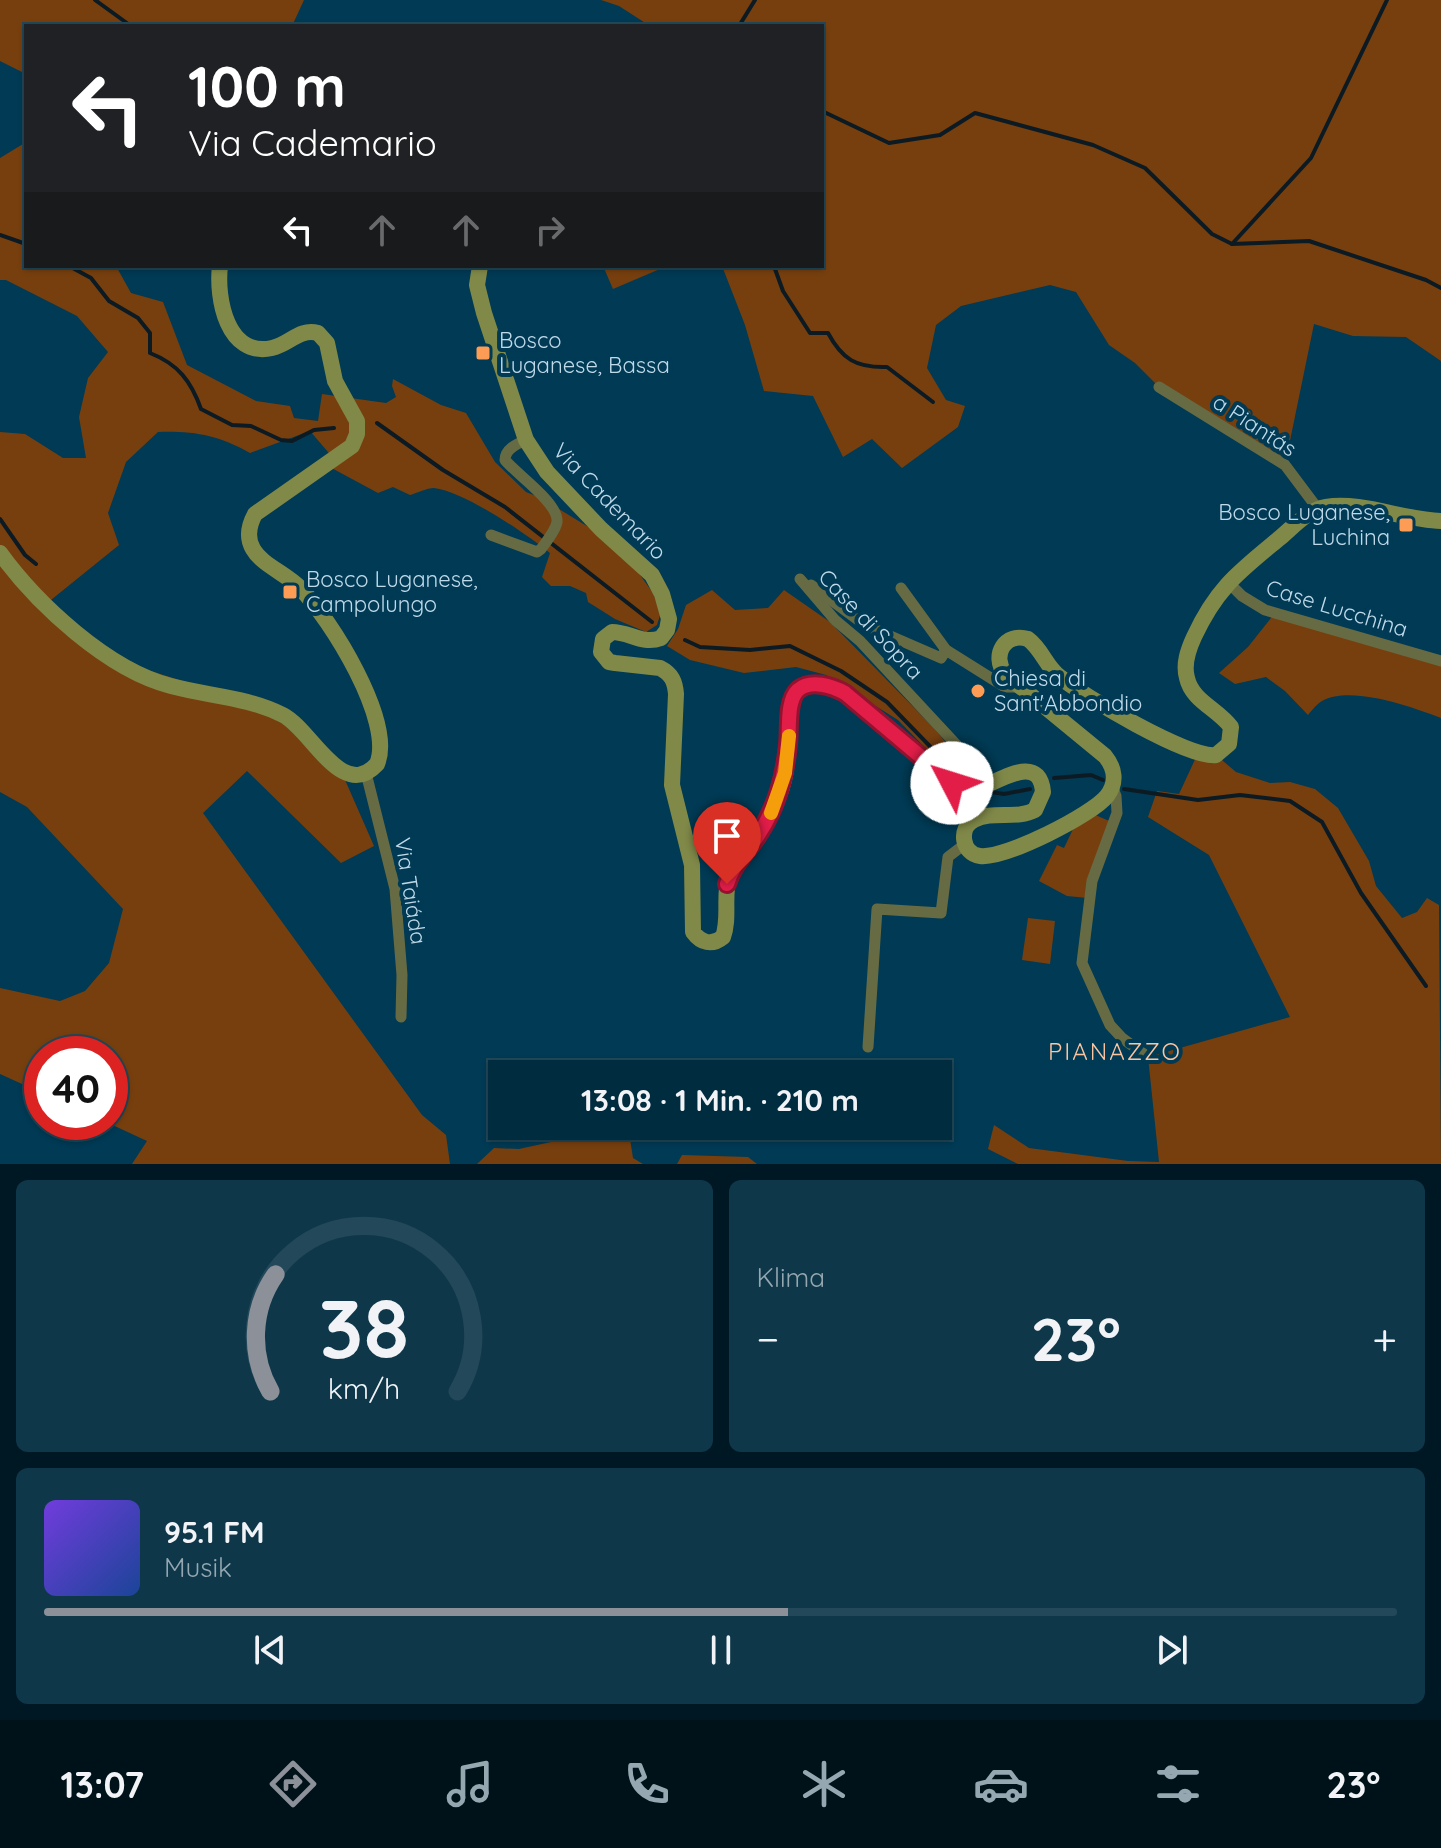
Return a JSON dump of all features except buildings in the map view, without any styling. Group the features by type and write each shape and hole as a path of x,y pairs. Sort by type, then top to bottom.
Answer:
{"street":[{"path":"0,553 29,590 118,663 159,683 282,714 306,732 339,770 352,776 366,773 377,764 380,749 376,721 365,688 322,613 302,589 253,550 249,538 249,526 255,514 352,446 357,434 357,421 335,381 327,343 318,333 304,332 269,349 253,347 235,335 224,314 220,268"},
{"name":"Via Cademario","path":"480,268 477,285 484,313 526,440 558,484 611,539 647,568 662,594 669,619 664,635 650,641 612,632 603,639 601,652 609,662 660,668 673,680 676,694 672,785 691,857 694,884 692,927 699,939 714,942 725,932 730,875 761,832 779,793 785,773 790,714 798,690 816,685 845,693 952,783 968,790 986,785"},
{"name":"a Piantás","path":"1159,387 1285,465 1318,509"},
{"path":"491,535 537,552 556,523 555,514 543,496 505,460 512,447 526,440"},
{"path":"1148,1057 1110,1025 1082,963 1092,881 1117,813 1113,778 1105,756 1005,674 999,662 1001,648 1015,637 1028,639 1061,679 1130,721 1198,753 1209,756 1221,753 1232,738 1231,727 1193,693 1185,668 1188,652 1202,620 1214,598 1228,582 1318,509 1343,506 1441,521"},
{"name":"Case di Sopra","path":"946,650 941,658 865,625 800,579 835,620 860,641 986,785"},
{"name":"Case Lucchina","path":"1228,582 1242,596 1265,610 1441,661"},
{"path":"901,588 946,650 1005,687 1020,687"},
{"name":"Via Taiáda","path":"366,773 395,889 402,975 401,1017"},
{"path":"986,785 1014,773 1032,773 1042,786 1042,800 1030,813 973,820 964,834 965,844 970,852 984,856 1057,829 1107,796 1113,778"},
{"path":"868,1047 877,909 941,913 948,857 965,844"}],"shaded area":[{"path":"0,0 304,0 293,24 24,24 24,73 0,61"},
{"path":"601,0 1441,0 1441,361 1406,337 1353,336 1314,324 1285,465 1159,387 1135,363 1109,345 1076,292 1050,285 961,306 936,325 927,368 946,400 965,406 958,427 902,468 872,439 843,457 813,396 764,391 745,325 723,268 824,268 824,24 647,24 619,6"},
{"path":"23,144 24,268 117,268 131,293 163,302 187,365 256,401 290,406 294,418 318,421 322,394 386,403 396,397 393,379 441,405 466,413 495,462 526,492 590,528 635,568 653,593 661,612 657,625 646,632 615,619 588,602 586,593 570,586 551,586 542,577 550,553 478,505 434,488 410,495 393,487 378,493 326,465 334,459 310,431 250,453 206,435 158,432 126,462 108,513 119,545 46,604 110,658 261,706 342,773 374,846 341,863 247,771 203,813 422,1115 446,1135 450,1164 132,1164 147,1141 128,1132 128,1036 24,1036 24,1085 0,1074 0,988 60,1001 85,991 109,963 123,909 27,807 0,792 0,432 25,434 63,458 86,458 79,417 88,378 108,352 77,316 6,280 0,280 0,158"},
{"path":"604,268 662,268 613,289"},
{"path":"712,590 735,610 768,608 784,590 830,622 931,725 968,775 955,778 898,720 826,675 796,667 744,673 690,660 667,646 678,629 686,605"},
{"path":"1275,613 1441,661 1441,718 1382,699 1349,695 1322,701 1308,715 1266,677 1235,684 1219,673 1248,647"},
{"path":"1198,753 1216,755 1236,772 1270,783 1290,782 1315,789 1338,808 1369,861 1376,886 1402,918 1417,912 1427,898 1439,905 1441,1164 1018,1164 988,1149 994,1125 1029,1148 1159,1162 1148,1057 1290,1017 1209,855 1148,817 1157,791 1179,794"},
{"path":"1093,814 1114,823 1088,898 1067,896 1039,881 1057,845 1064,848 1074,827"},
{"path":"1028,918 1055,921 1050,964 1022,960"},
{"path":"560,1140 630,1140 633,1158 643,1164 477,1164 494,1148 519,1149"},
{"path":"682,1155 748,1157 757,1164 677,1164"}],"waterway":[{"path":"95,0 128,24"},
{"path":"740,24 755,0"},
{"path":"1232,244 1311,158 1387,0"},
{"path":"824,112 889,143 940,135 975,113 1093,145 1145,168 1212,234 1232,244 1309,241 1426,280 1441,288"},
{"path":"0,235 24,243"},
{"path":"73,268 91,278 109,301 138,318 150,333 150,353 176,368 193,390 201,409 232,425 251,426 281,440 292,441 314,430 334,428"},
{"path":"773,268 783,291 810,333 828,333 851,360 867,366 887,367 933,402"},
{"path":"377,423 443,470 505,507 652,622"},
{"path":"0,519 25,555 36,564"},
{"path":"685,640 700,647 750,650 790,646 841,671 887,702 953,770 975,783"},
{"path":"1054,778 1091,775 1103,780"},
{"path":"985,791 1004,794 1030,789"},
{"path":"1124,789 1198,800 1240,795 1290,801 1322,822 1361,893 1426,986"}],"slow traffic":[{"path":"771,813 785,773 789,736"}],"place":[{"name":"Bosco Luganese, Bassa","path":"483,353"},
{"name":"Bosco Luganese, Luchina","path":"1406,525"},
{"name":"Bosco Luganese, Campolungo","path":"290,592"},
{"name":"Chiesa di Sant'Abbondio","path":"978,691"}],"district":[{"name":"PIANAZZO","path":"1115,1051"}],"route":[{"path":"727,884 734,866 761,832 779,793 785,773 790,714 798,690 825,685 845,693 952,783"}]}
